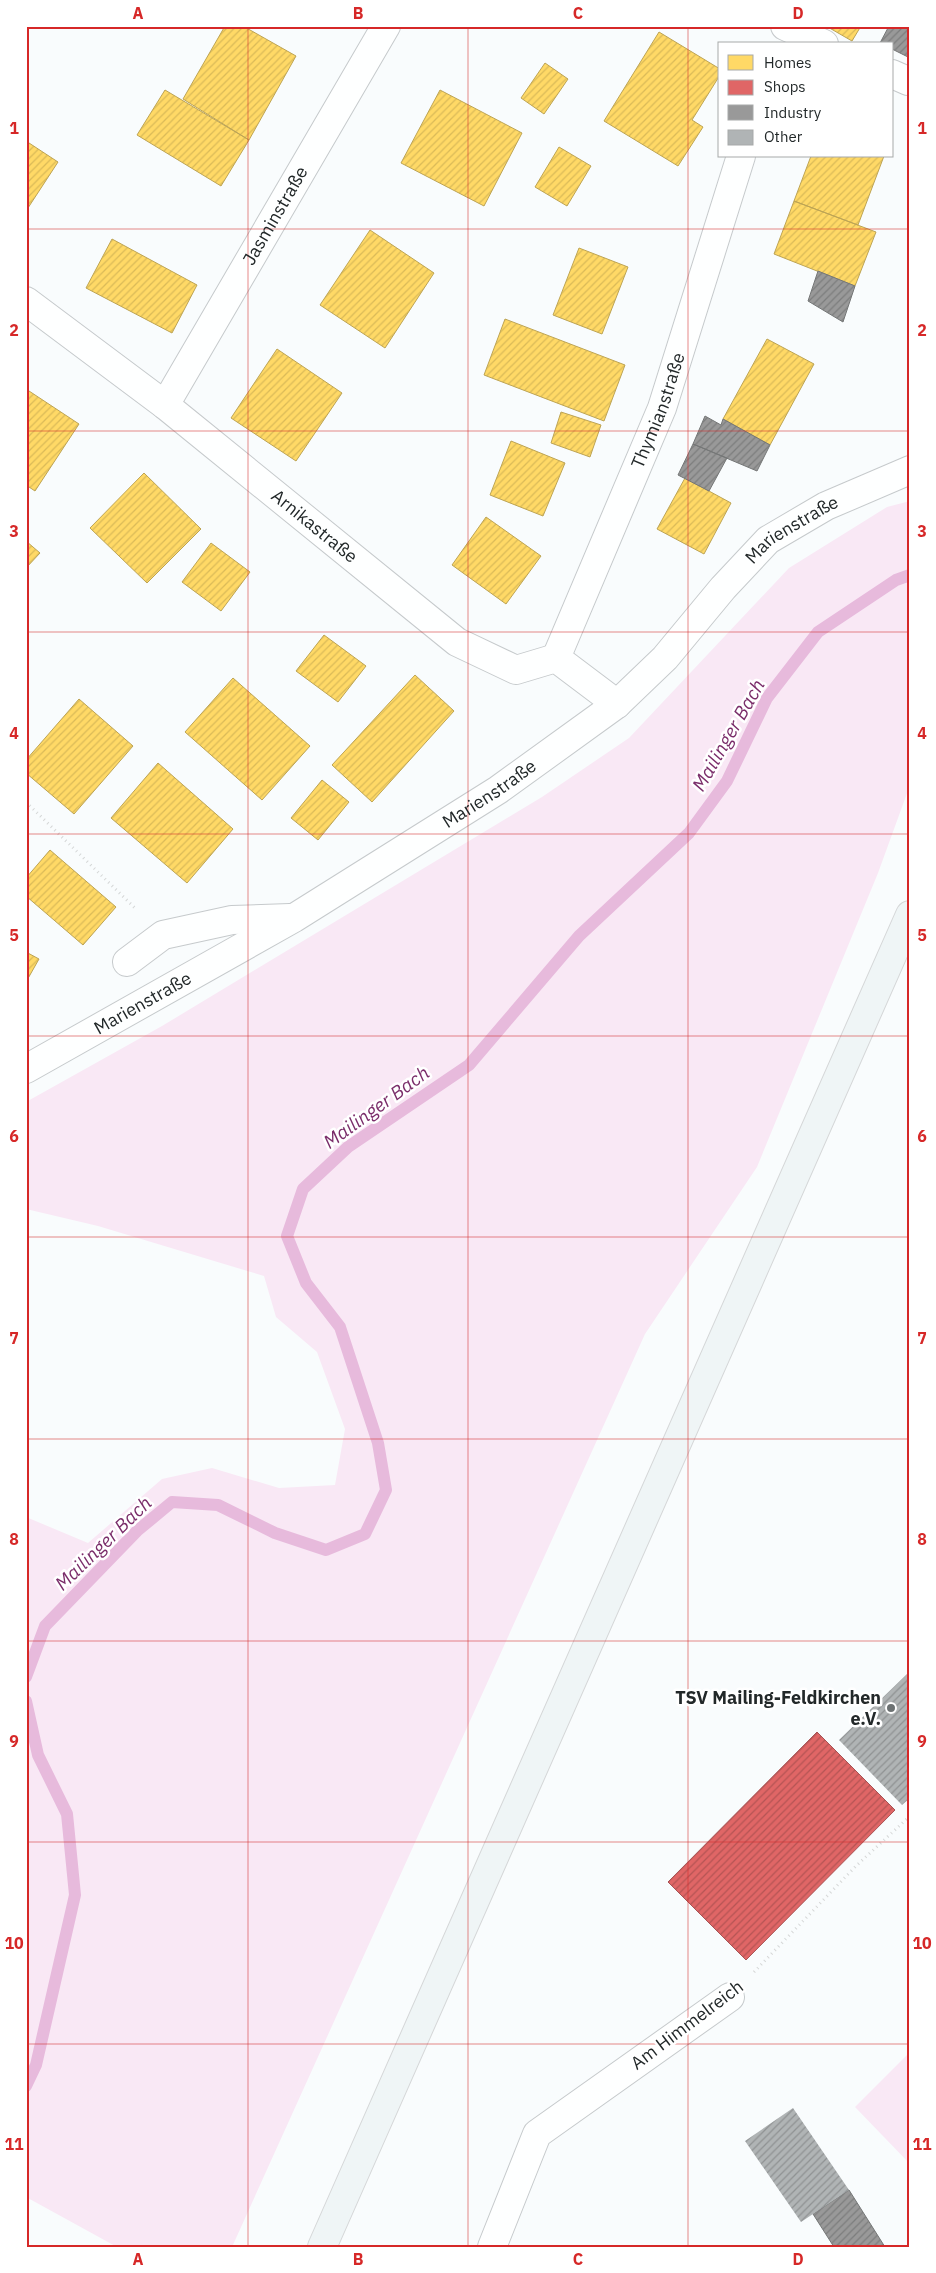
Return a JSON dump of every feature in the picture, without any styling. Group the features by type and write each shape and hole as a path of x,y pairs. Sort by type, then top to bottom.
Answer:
{"main road":[{"path":"322,2247 910,915"}],"street":[{"name":"Jasminstraße","path":"165,405 386,26"},
{"path":"777,42 781,26"},
{"path":"786,26 820,42"},
{"name":"Thymianstraße","path":"556,658 662,408 740,158"},
{"name":"Arnikastraße","path":"26,301 165,405 457,642 516,670 556,658"},
{"name":"Marienstraße","path":"26,1069 294,918 498,790 617,704 665,658 723,588 768,540 826,506 910,470"},
{"path":"556,658 617,704"},
{"path":"127,962 163,935 232,920 294,918"},
{"name":"Am Himmelreich","path":"492,2247 537,2134 730,1997"}],"path":[{"path":"26,802 163,935"},
{"name":"Am Himmelreich","path":"730,1997 856,1866 910,1816"}],"shaded area":[{"path":"910,501 910,785 878,873 757,1167 645,1334 232,2247 117,2247 26,2197 26,1517 88,1543 162,1479 212,1468 279,1488 335,1485 345,1429 317,1352 276,1317 264,1276 98,1226 26,1209 26,1102 162,1026 542,797 629,738 789,568 887,507"},
{"path":"910,2052 910,2164 855,2107"}],"building: Homes":[{"path":"225,26 243,26 296,56 249,140 183,99"},
{"path":"826,26 861,26 852,41"},
{"path":"659,32 718,68 718,78 692,120 703,127 678,166 604,121"},
{"path":"545,63 568,79 544,114 521,98"},
{"path":"165,90 249,140 221,186 137,135"},
{"path":"440,90 522,133 484,206 401,163"},
{"path":"26,141 58,162 26,211"},
{"path":"559,147 591,166 567,206 535,187"},
{"path":"810,158 883,158 858,225 794,201"},
{"path":"794,201 876,232 855,286 774,254"},
{"path":"370,230 434,273 385,348 320,305"},
{"path":"112,239 197,285 172,333 86,288"},
{"path":"579,248 628,267 602,334 553,315"},
{"path":"505,319 625,365 604,421 484,375"},
{"path":"767,339 814,364 770,445 723,419"},
{"path":"277,349 342,393 296,461 231,418"},
{"path":"26,389 79,424 35,491 26,485"},
{"path":"561,412 601,425 590,457 551,443"},
{"path":"511,441 565,463 543,516 490,495"},
{"path":"144,473 201,529 147,583 90,528"},
{"path":"685,478 731,503 704,554 657,529"},
{"path":"486,517 541,556 506,604 452,565"},
{"path":"26,541 40,553 26,568"},
{"path":"211,543 250,572 221,611 182,582"},
{"path":"324,635 366,666 338,702 296,671"},
{"path":"415,675 454,711 372,802 332,765"},
{"path":"233,678 310,746 262,800 185,732"},
{"path":"79,699 133,746 74,814 26,773 26,760"},
{"path":"158,763 233,829 187,883 111,818"},
{"path":"322,780 349,802 318,840 291,818"},
{"path":"50,850 116,907 83,945 26,896 26,878"},
{"path":"26,952 39,959 26,982"}],"building: Shops":[{"name":"TSV Mailing-Feldkirchen e.V.","path":"817,1732 895,1810 746,1960 668,1882"}],"building: Industry":[{"path":"889,26 910,26 910,58 894,50 894,42 881,42"},
{"path":"818,271 855,286 843,322 808,301"},
{"path":"705,416 721,425 723,419 770,445 757,471 693,444"},
{"path":"693,444 727,458 709,491 678,475"},
{"path":"849,2190 885,2247 834,2247 813,2214"}],"building: Other":[{"name":"TSV Mailing-Feldkirchen e.V.","path":"907,1674 910,1676 910,1798 902,1805 839,1740"},
{"path":"793,2108 849,2190 801,2222 745,2141"}],"waterway":[{"name":"Mailinger Bach","path":"26,1677 45,1626 137,1531 172,1502 218,1505 275,1533 326,1550 365,1534 386,1490 378,1443 340,1327 306,1283 287,1236 303,1189 348,1147 469,1065 579,936 689,833 727,781 767,698 818,632 896,580 910,575"},
{"name":"Mailinger Bach","path":"26,1701 38,1755 67,1814 75,1895 36,2065 26,2086"}],"place":[{"name":"TSV Mailing-Feldkirchen e.V.","path":"891,1708"}]}
